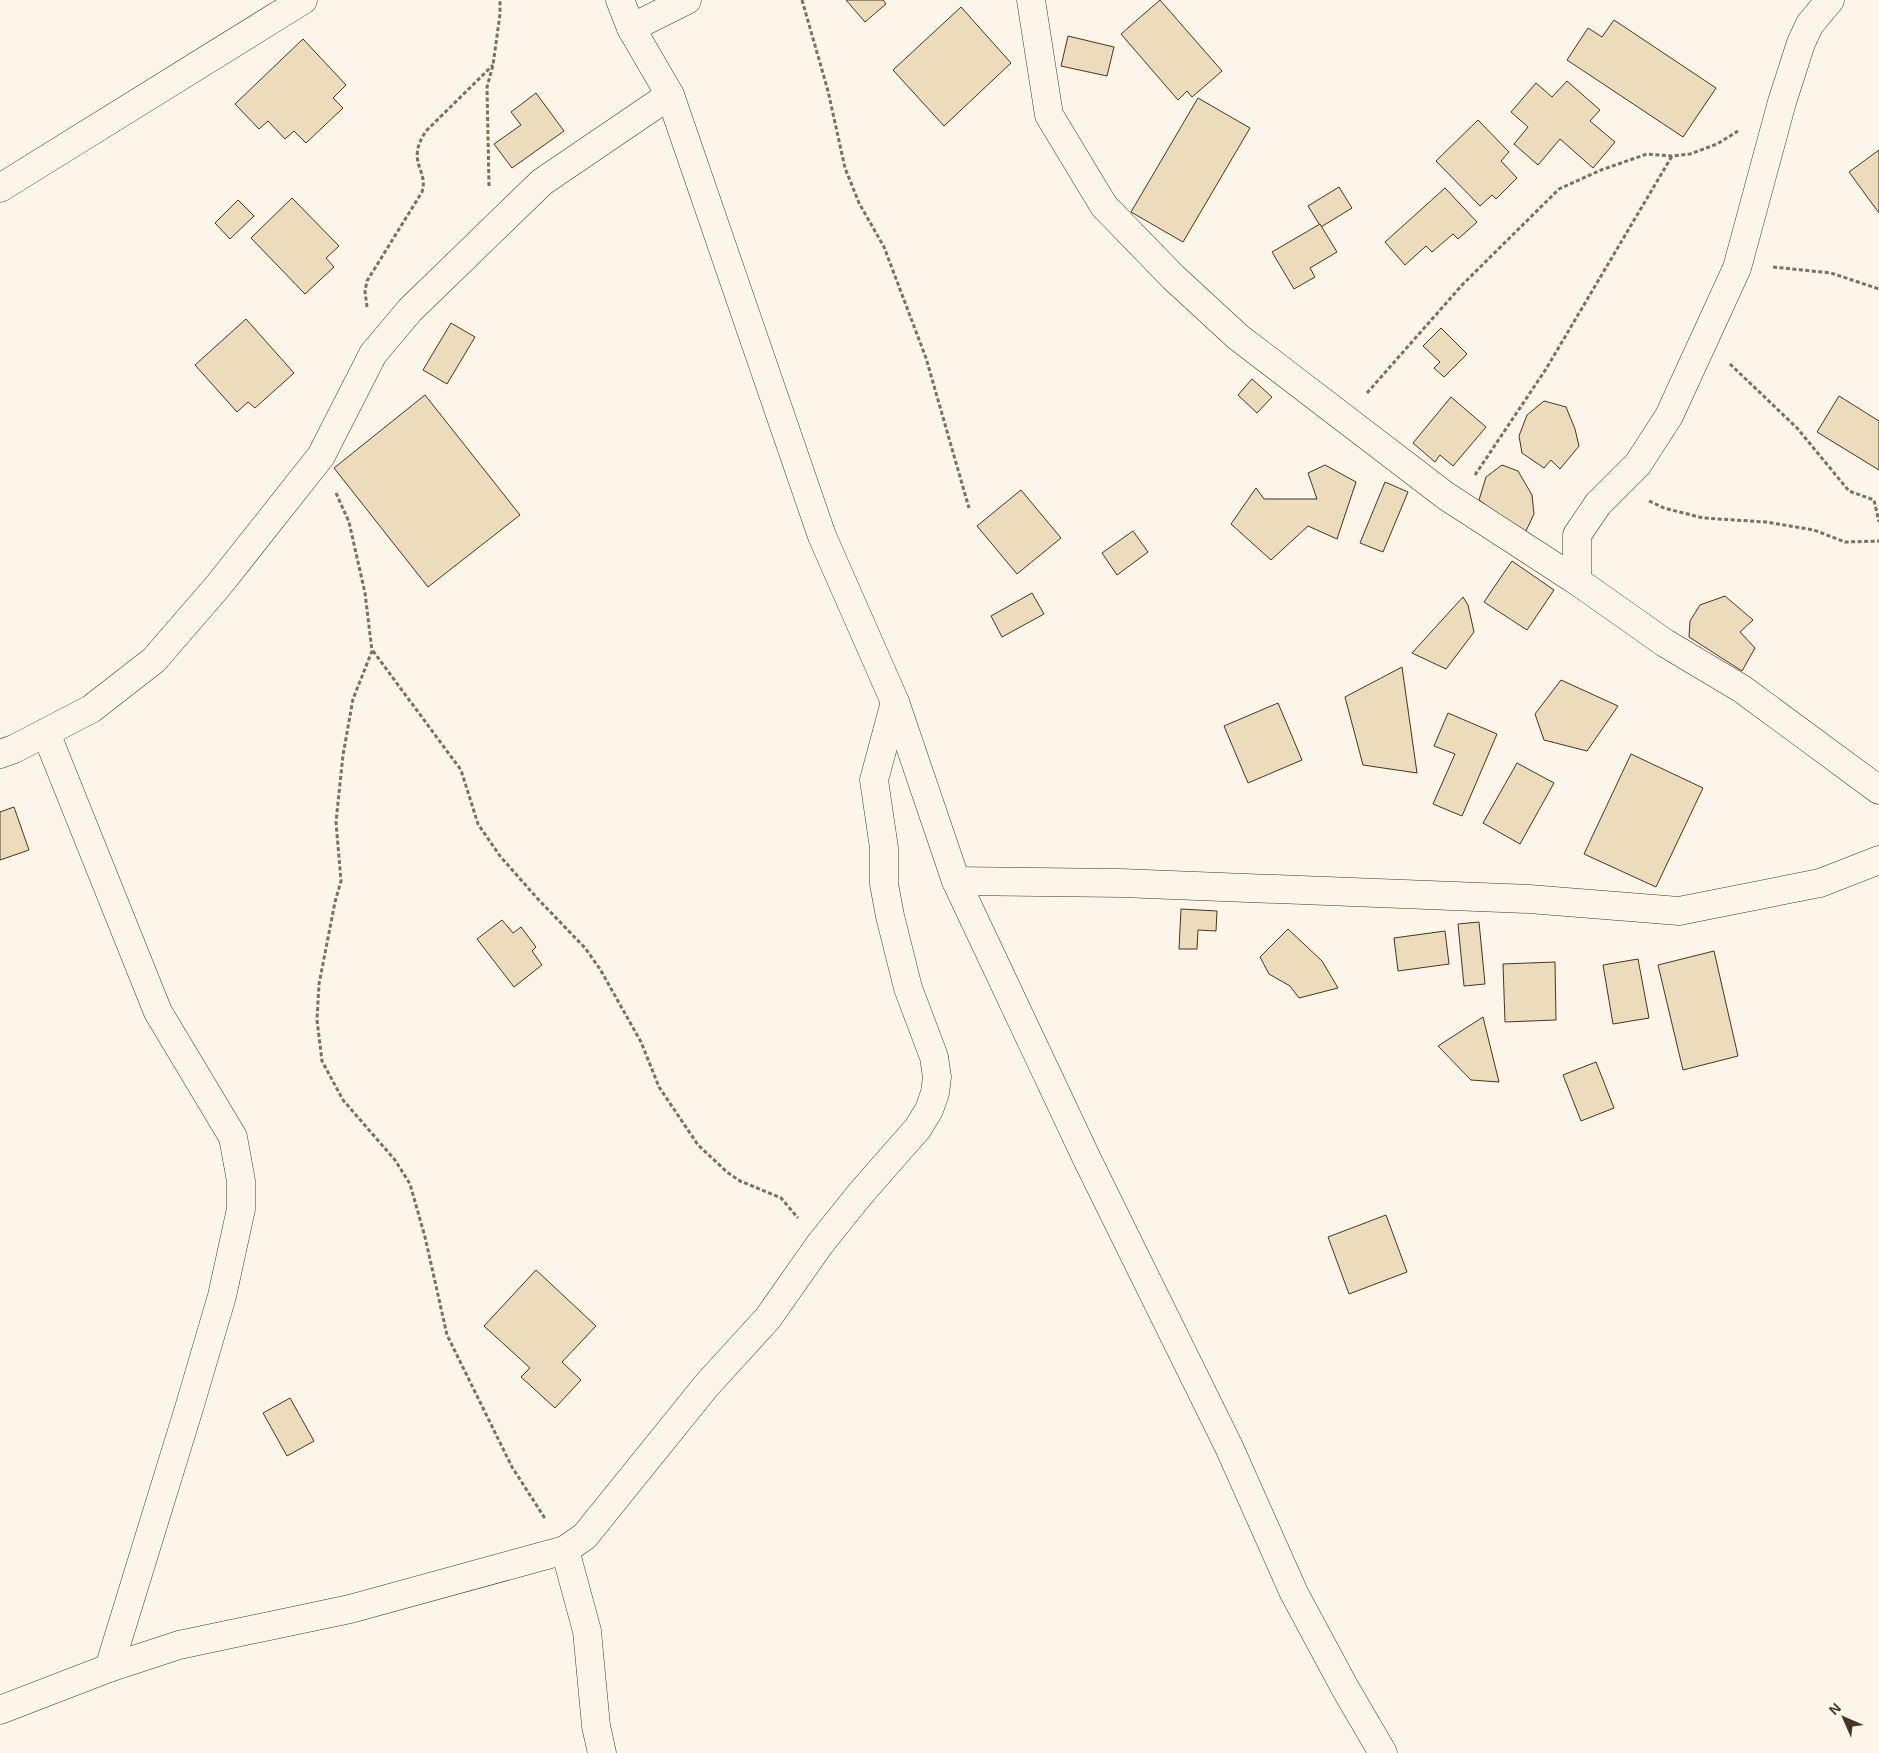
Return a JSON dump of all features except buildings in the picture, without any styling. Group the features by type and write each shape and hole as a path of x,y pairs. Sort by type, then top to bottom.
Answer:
{"street":[{"path":"0,188 303,0"},
{"path":"620,0 631,28 670,95 822,536 895,702 956,881 1087,1159 1229,1447 1294,1593 1345,1688 1384,1753"},
{"path":"631,28 686,0"},
{"path":"1031,0 1049,116 1104,206 1173,277 1238,337 1456,502 1577,580 1665,643 1742,689 1879,790"},
{"path":"1577,580 1577,535 1598,504 1638,464 1669,416 1721,300 1738,268 1782,102 1804,36 1810,24 1830,0"},
{"path":"0,754 91,709 154,660 218,586 321,456 373,354 410,310 542,182 670,95"},
{"path":"0,1710 109,1668 179,1645 350,1609 565,1550 585,1536 706,1386 768,1318 820,1244 861,1193 918,1128 929,1110 935,1093 937,1077 934,1057 908,988 890,916 884,884 884,848 874,780 895,702"},
{"path":"46,732 158,1012 233,1137 241,1181 241,1209 222,1296 109,1668"},
{"path":"956,881 1121,883 1529,899 1679,911 1820,883 1879,860"},
{"path":"565,1550 587,1630 596,1726 602,1753"}],"path":[{"path":"490,233 487,87 493,65 500,0"},
{"path":"802,0 828,91 845,168 859,203 884,247 926,358 969,508"},
{"path":"373,354 365,291 367,281 422,192 424,185 416,155 418,143 426,131 493,65"},
{"path":"1345,418 1463,284 1559,189 1601,170 1646,154 1672,156 1690,154 1717,144 1782,102"},
{"path":"1456,502 1546,369 1672,156"},
{"path":"1738,268 1775,267 1831,273 1879,289"},
{"path":"1701,348 1734,366 1797,428 1849,491 1874,500 1879,522"},
{"path":"321,456 349,522 366,593 372,651 353,699 343,755 336,822 341,881 331,919 319,984 317,1020 322,1061 343,1100 395,1160 410,1184 425,1237 447,1335 512,1467 565,1550"},
{"path":"1617,486 1664,508 1703,518 1766,522 1814,530 1845,542 1879,541"},
{"path":"372,651 461,770 478,824 500,856 585,948 600,970 641,1042 659,1087 698,1144 740,1182 782,1198 820,1244"}]}
